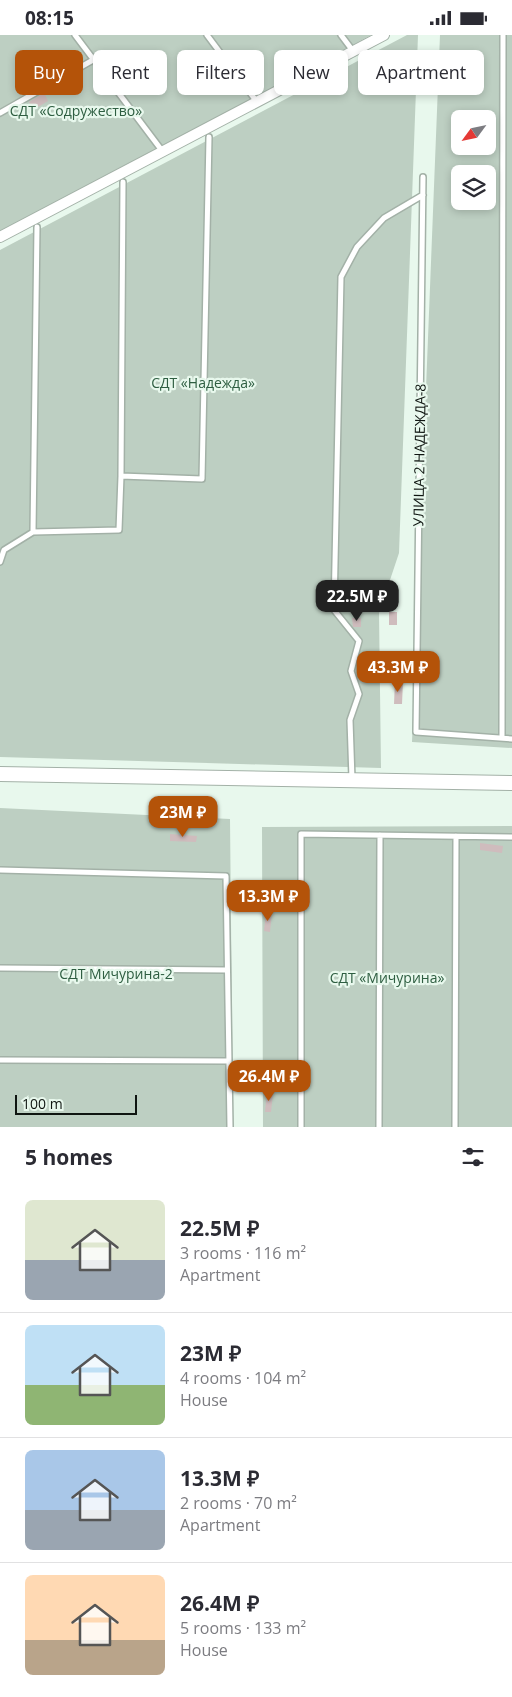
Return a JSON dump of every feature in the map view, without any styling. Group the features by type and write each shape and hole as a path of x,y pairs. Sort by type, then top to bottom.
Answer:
{"street":[{"path":"0,237 384,35"},
{"path":"0,774 512,783"}],"lane":[{"path":"75,35 93,59"},
{"path":"207,35 258,102"},
{"path":"341,35 353,51"},
{"path":"503,35 502,738 512,739"},
{"path":"0,113 93,61"},
{"path":"120,95 163,152"},
{"path":"121,476 202,479 209,137"},
{"name":"УЛИЦА 2 НАДЕЖДА-8","path":"423,177 416,732 502,738"},
{"path":"0,562 4,550 33,532 119,530 123,181"},
{"path":"352,780 350,720 359,694 351,671 359,641 334,610 341,277 357,247 384,218 423,195"},
{"path":"33,532 36,227"},
{"path":"301,1127 301,834 512,837"},
{"path":"378,1127 380,835"},
{"path":"456,836 456,1127"},
{"path":"0,871 226,876 230,1127"},
{"path":"0,968 228,970"},
{"path":"0,1060 229,1061"}],"green space":[{"name":"СДТ «Содружество»","path":"0,35 371,35 343,50 274,50 274,88 264,93 264,50 177,50 177,95 260,95 0,236"},
{"name":"СДТ «Надежда»","path":"407,35 418,35 417,50 379,50"},
{"path":"440,35 512,35 512,748 412,742 438,95 484,95 484,50 439,50"},
{"name":"СДТ «Надежда»","path":"358,61 358,95 416,95 399,553 379,613 381,768 0,757 0,250 293,95 348,95 348,66"},
{"name":"СДТ Мичурина-2","path":"0,808 230,819 233,1127 0,1127"},
{"name":"СДТ «Мичурина»","path":"512,826 512,1127 263,1127 262,827"}],"building":[{"path":"41,95 45,95 48,101 33,110 29,102"},
{"path":"389,612 397,612 397,625 389,625"},
{"path":"352,618 361,618 361,627 353,627"},
{"path":"395,681 403,682 402,704 394,704"},
{"path":"170,834 197,836 196,842 170,841"},
{"path":"480,843 503,846 502,853 480,850"},
{"path":"266,912 272,912 270,932 264,931"},
{"path":"267,1092 273,1093 271,1112 265,1112"}]}
